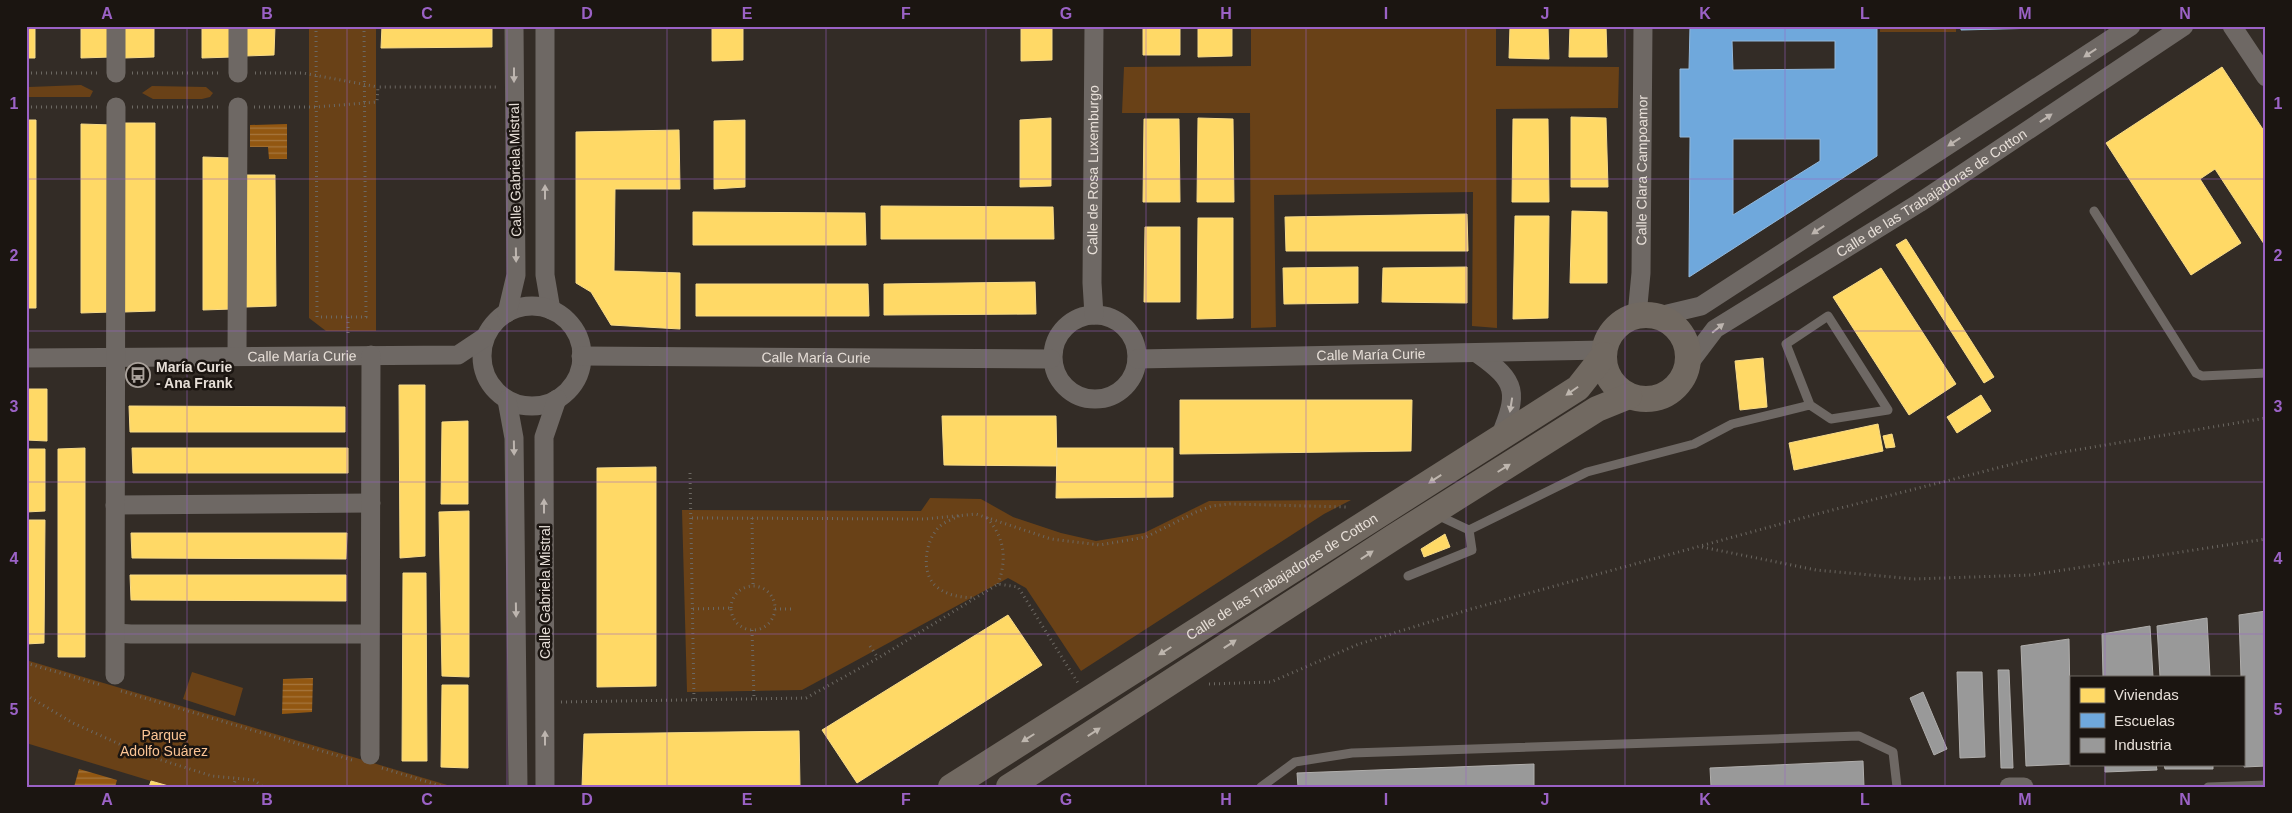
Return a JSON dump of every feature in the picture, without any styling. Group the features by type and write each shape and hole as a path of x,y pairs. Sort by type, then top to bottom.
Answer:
{"street":[{"path":"116,26 116,73"},
{"path":"238,26 238,73"},
{"name":"Calle Gabriela Mistral","path":"507,313 516,275 514,26"},
{"name":"Calle Gabriela Mistral","path":"545,26 545,275 551,310"},
{"name":"Calle de Rosa Luxemburgo","path":"1094,26 1092,283 1094,315"},
{"name":"Calle Clara Campoamor","path":"1643,26 1642,273 1648,316"},
{"path":"1648,316 1670,322 1682,336 1688,353 1687,366 1683,378 1665,394 1653,399 1641,399 1629,396 1617,388 1608,376 1604,353 1608,336 1616,326 1626,319 1701,306 2131,26"},
{"name":"Calle de las Trabajadoras de Cotton","path":"1687,366 1715,329 1919,203 2184,26"},
{"path":"2232,26 2266,77"},
{"path":"110,683 115,633 116,106"},
{"path":"237,356 238,106"},
{"path":"536,306 551,310 573,328 580,344 581,356 578,374 573,384 557,399 547,404 530,406 507,400 494,389 484,372 482,354 485,337 493,324 507,313 522,307 536,306"},
{"path":"1094,315 1107,317 1120,323 1130,334 1135,344 1137,359 1132,377 1123,389 1111,396 1097,400 1078,396 1066,388 1057,377 1051,359 1056,340 1066,326 1079,318 1094,315"},
{"path":"484,372 458,355 485,337"},
{"name":"Calle de las Trabajadoras de Cotton","path":"951,787 1578,388 1604,353"},
{"name":"Calle María Curie","path":"1137,359 1604,353"},
{"path":"1478,354 1500,369 1512,390 1511,409 1500,437"},
{"path":"369,761 372,355"},
{"name":"Calle María Curie","path":"26,358 458,355"},
{"name":"Calle María Curie","path":"581,356 1051,359"},
{"name":"Calle de las Trabajadoras de Cotton","path":"1009,787 1432,513 1597,409 1629,396"},
{"name":"Calle Gabriela Mistral","path":"546,787 544,437 557,399"},
{"name":"Calle Gabriela Mistral","path":"507,400 514,438 518,787"},
{"path":"115,505 370,503"},
{"path":"115,633 370,634"},
{"path":"2009,787 2024,787"}],"lane":[{"path":"2094,211 2196,373 2202,376 2266,373"},
{"path":"1469,530 1587,472 1694,444 1732,424 1810,405 1831,420 1888,410 1828,316 1786,344 1810,405"},
{"path":"1432,513 1469,530"},
{"path":"1408,576 1472,550 1469,530"},
{"path":"1260,787 1295,762 1352,753 1859,736 1893,752 1897,787"},
{"path":"2208,787 2266,785"}],"path":[{"path":"316,26 317,317 366,317 364,26"},
{"path":"26,73 303,73 378,87 514,87"},
{"path":"26,107 238,106 316,108 378,102 378,87"},
{"path":"1204,684 1271,682 1359,644 1471,608 2052,454 2266,418"},
{"path":"690,474 694,700"},
{"path":"692,518 925,519 976,514 1052,540 1100,545 1146,537 1212,506 1230,504 1350,507"},
{"path":"962,514 939,527 931,538 927,552 926,570 935,586 948,594 975,598"},
{"path":"752,518 753,586"},
{"path":"546,702 806,698 878,658 998,584 1004,568 1005,554 996,528 987,518"},
{"path":"1699,547 1816,570 1914,579 2031,575 2266,539"},
{"path":"998,584 1018,587 1089,700"},
{"path":"753,586 766,590 771,596 775,609 770,623 764,627 752,630 742,628 737,623 731,608 735,596 740,590 753,586"},
{"path":"693,609 731,608"},
{"path":"775,609 791,609"},
{"path":"752,630 754,699"},
{"path":"870,646 878,658"},
{"path":"26,663 110,683 369,761 444,787"},
{"path":"26,695 73,723 139,753 212,776 254,780 263,787"},
{"path":"233,787 236,778"}],"green space":[{"path":"309,26 376,26 376,331 326,331 309,318"},
{"path":"1251,26 1496,26 1496,66 1619,67 1618,108 1496,109 1497,328 1472,326 1473,192 1274,195 1276,327 1251,328 1250,113 1122,113 1124,67 1251,66"},
{"path":"1880,26 1956,26 1956,32 1880,32"},
{"path":"81,85 93,91 90,97 26,97 26,89 29,87"},
{"path":"152,86 206,87 213,93 210,97 202,99 153,99 142,93"},
{"path":"930,498 981,499 1013,517 1061,533 1096,541 1144,533 1209,501 1351,500 1324,514 1081,671 1026,588 1008,578 802,690 687,692 682,510 921,511"},
{"name":"Parque Adolfo Suárez","path":"26,660 454,787 172,787 151,781 26,743"},
{"path":"192,672 243,688 235,716 183,699"}],"shaded area":[{"path":"287,124 287,159 269,159 268,147 250,147 250,125"},
{"path":"313,678 312,712 282,714 283,679"},
{"path":"79,769 117,780 115,787 74,787"}],"building: Viviendas":[{"path":"26,26 35,26 35,58 26,58"},
{"path":"81,26 111,26 111,57 81,58"},
{"path":"124,26 154,26 154,57 124,58"},
{"path":"202,26 232,26 232,57 202,58"},
{"path":"245,26 275,26 274,55 245,56"},
{"path":"382,26 492,26 492,47 381,48"},
{"path":"712,26 743,26 743,60 712,61"},
{"path":"1021,26 1052,26 1052,60 1021,61"},
{"path":"1143,26 1180,26 1180,55 1143,55"},
{"path":"1198,26 1232,26 1232,56 1198,57"},
{"path":"1510,26 1548,26 1549,59 1509,58"},
{"path":"1570,26 1606,26 1607,57 1569,57"},
{"path":"2222,67 2266,134 2266,247 2215,169 2200,179 2241,243 2191,275 2106,143"},
{"path":"1571,117 1606,118 1608,187 1571,187"},
{"path":"1051,118 1051,186 1020,187 1020,120"},
{"path":"1198,118 1233,119 1234,202 1197,202"},
{"path":"1144,119 1179,119 1180,202 1143,202"},
{"path":"1513,119 1548,119 1549,202 1512,202"},
{"path":"26,120 36,120 36,308 26,308"},
{"path":"745,120 745,187 714,189 714,121"},
{"path":"124,123 155,123 155,311 124,312"},
{"path":"81,124 112,125 111,312 81,313"},
{"path":"679,130 680,189 615,189 614,271 680,273 680,329 611,325 591,292 576,283 576,132"},
{"path":"203,157 232,158 232,309 203,310"},
{"path":"245,175 275,175 276,306 246,307"},
{"path":"881,206 1053,207 1054,239 881,239"},
{"path":"1572,211 1607,212 1607,283 1570,283"},
{"path":"693,212 865,213 866,245 693,245"},
{"path":"1467,214 1468,251 1286,251 1285,217"},
{"path":"1515,216 1549,216 1548,318 1513,319"},
{"path":"1198,218 1233,218 1233,318 1197,319"},
{"path":"1145,227 1180,227 1180,302 1144,302"},
{"path":"1906,239 1994,377 1984,383 1896,245"},
{"path":"1358,267 1358,303 1284,304 1283,268"},
{"path":"1467,267 1467,303 1382,302 1383,268"},
{"path":"1881,268 1956,384 1909,415 1833,297"},
{"path":"1035,282 1036,314 884,315 884,284"},
{"path":"696,284 868,284 869,316 696,316"},
{"path":"1763,358 1767,407 1740,410 1735,361"},
{"path":"399,385 425,385 425,556 400,558"},
{"path":"26,389 47,389 47,441 26,440"},
{"path":"1981,395 1991,411 1957,433 1947,417"},
{"path":"1180,400 1412,400 1411,451 1180,454"},
{"path":"129,406 345,407 345,432 130,432"},
{"path":"942,416 1056,416 1057,466 944,465"},
{"path":"468,421 468,504 441,504 442,422"},
{"path":"1878,424 1883,451 1794,470 1789,443"},
{"path":"1892,434 1895,447 1886,448 1883,436"},
{"path":"85,448 85,657 58,657 58,449"},
{"path":"132,448 348,448 348,473 133,473"},
{"path":"1057,448 1173,448 1173,497 1056,498"},
{"path":"26,449 45,449 45,511 26,512"},
{"path":"656,467 656,686 597,687 597,468"},
{"path":"469,511 469,677 442,676 439,512"},
{"path":"26,520 45,520 44,643 26,644"},
{"path":"131,533 347,533 346,559 132,558"},
{"path":"1445,534 1450,547 1424,557 1421,549"},
{"path":"403,573 426,573 427,761 402,761"},
{"path":"130,575 346,575 346,601 131,600"},
{"path":"1008,615 1042,665 857,783 822,730"},
{"path":"442,685 468,685 468,768 441,767"},
{"path":"799,731 800,787 582,787 584,734"},
{"path":"151,781 172,787 149,787"}],"building: Escuelas":[{"path":"1690,26 1877,26 1877,156 1689,277 1690,137 1680,137 1680,69 1689,69","holes":["1732,41 1835,41 1835,69 1733,70","1733,139 1820,139 1820,161 1733,215"]},
{"path":"1961,26 2041,26 2041,28 1961,30"}],"building: Industria":[{"path":"2266,611 2266,766 2244,767 2244,676 2241,676 2239,615"},
{"path":"2207,618 2210,676 2160,676 2157,626"},
{"path":"2150,626 2153,676 2103,676 2102,634"},
{"path":"2069,639 2070,764 2026,766 2021,646"},
{"path":"1998,670 2009,670 2013,768 2001,768"},
{"path":"1957,672 1982,672 1985,757 1960,758"},
{"path":"1923,692 1947,749 1934,755 1910,698"},
{"path":"1863,761 1864,787 1711,787 1710,768"},
{"path":"1534,764 1534,787 1298,787 1297,773"},
{"path":"2105,766 2156,766 2157,770 2105,772"},
{"path":"2164,766 2213,766 2213,769 2165,769"}],"place":[{"name":"María Curie - Ana Frank","path":"138,375"}]}
